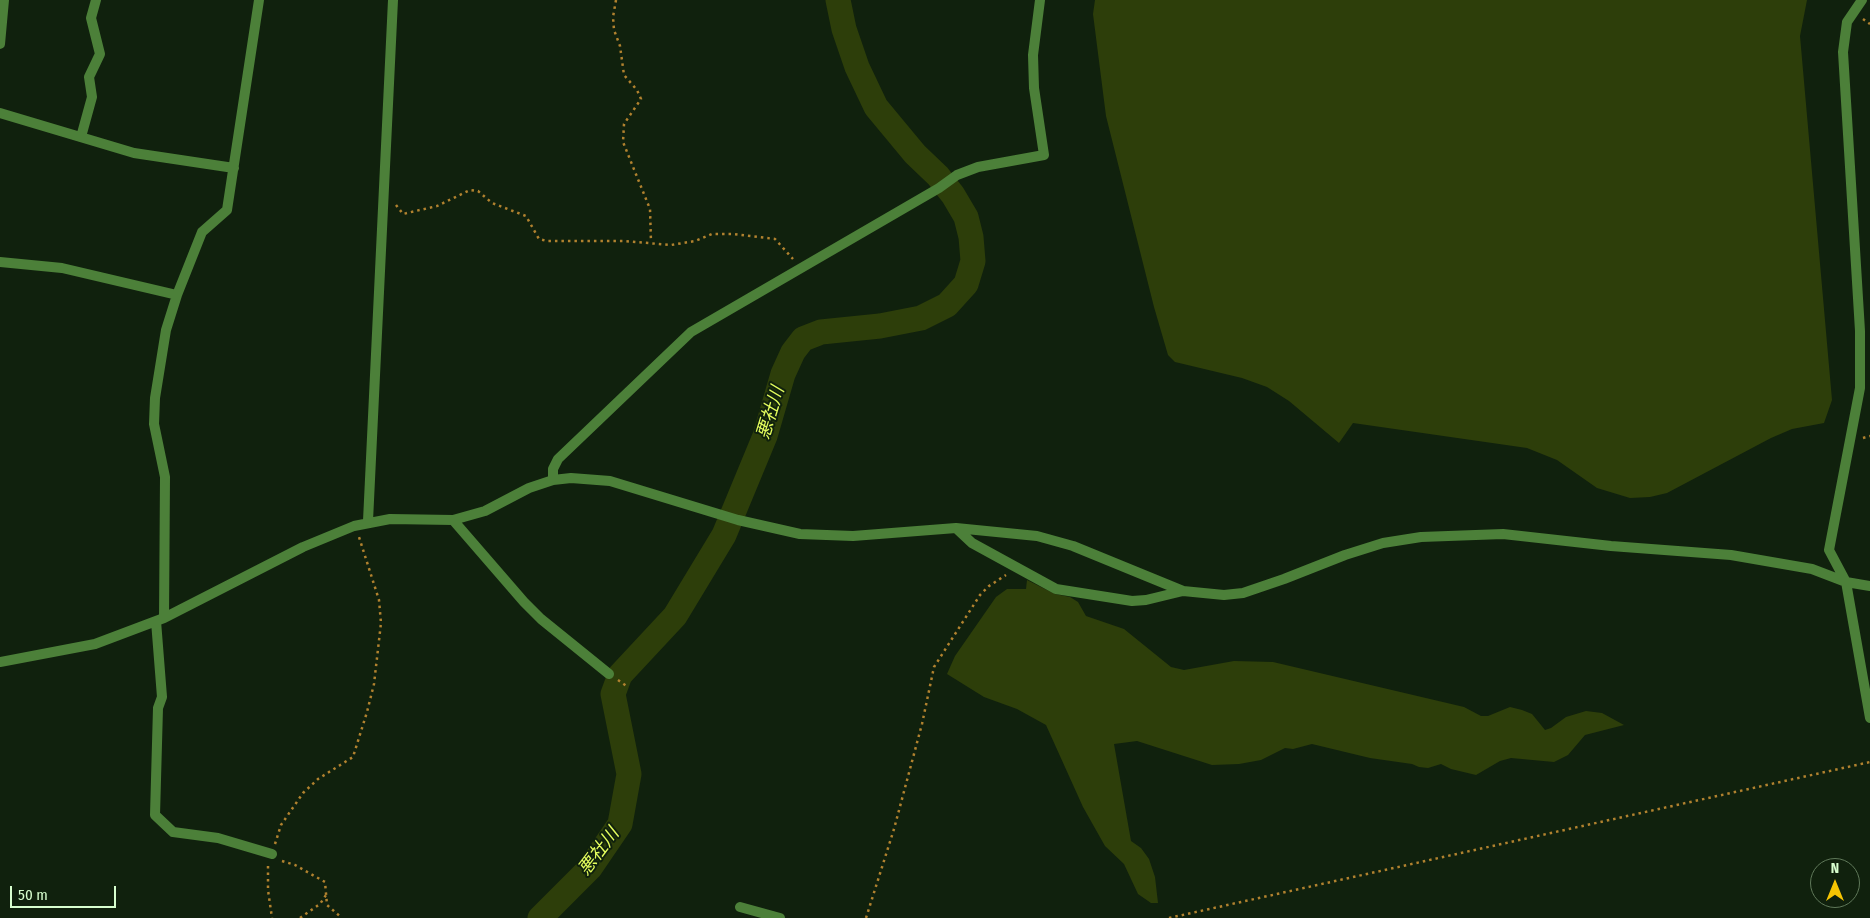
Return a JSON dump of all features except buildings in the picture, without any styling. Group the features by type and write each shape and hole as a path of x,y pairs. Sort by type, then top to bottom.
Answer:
{"street":[{"path":"0,44 4,0"},
{"path":"82,137 92,97 89,77 100,54 91,18 96,0"},
{"path":"259,0 227,210 202,232 177,295 166,330 155,398 154,424 165,477 160,619 162,697 158,708 155,815 173,832 218,838 271,856"},
{"path":"368,522 382,197 393,0"},
{"path":"553,480 554,469 558,459 691,332 939,188 956,175 978,167 1044,155 1034,88 1033,55 1040,0"},
{"path":"1862,0 1847,22 1843,52 1860,330 1860,388 1830,550 1846,582 1870,718"},
{"path":"0,113 134,153 234,168"},
{"path":"0,262 62,268 177,295"},
{"path":"0,662 95,644 160,619 303,547 354,526 390,519 453,520 485,511 529,488 553,480 589,479 610,481 738,520 800,534 853,536 956,528 1037,536 1074,546 1184,591 1215,595 1243,593 1269,585 1345,554 1383,543 1421,537 1503,534 1611,546 1731,554 1812,569 1846,582 1870,586"},
{"path":"453,520 541,619 608,674"},
{"path":"956,528 972,543 1056,589 1132,601 1146,600 1184,591"},
{"path":"740,907 780,918"}],"path":[{"path":"616,0 613,17 614,30 620,46 624,75 637,90 641,99 624,124 623,142 650,209 652,242"},
{"path":"382,197 391,199 404,214 436,206 470,190 478,191 492,203 526,216 539,239 562,242 652,242 671,245 695,241 712,234 733,234 775,239 801,268"},
{"path":"272,918 267,870 281,825 303,793 318,779 353,757 368,712 374,684 381,623 379,600 354,526"},
{"path":"866,918 894,829 922,724 934,667 980,595 1000,579 1020,570"},
{"path":"624,684 628,687"},
{"path":"1169,918 1870,762"},
{"path":"271,856 316,875 325,882 327,905 342,918"},
{"path":"300,918 320,904 326,894"}],"shaded area":[{"path":"1095,0 1807,0 1800,36 1832,400 1824,423 1792,429 1771,438 1667,493 1650,497 1630,498 1597,488 1557,460 1527,448 1353,423 1339,443 1289,401 1267,387 1242,378 1175,362 1168,355 1154,307 1106,116 1093,14"},
{"path":"1027,580 1055,594 1070,597 1078,602 1086,616 1124,629 1171,667 1184,670 1234,661 1273,662 1464,707 1481,716 1488,716 1510,707 1522,710 1532,714 1545,730 1566,717 1586,711 1602,713 1624,725 1585,735 1568,755 1554,762 1511,758 1500,761 1476,775 1451,769 1441,764 1428,768 1419,767 1312,744 1293,749 1285,748 1261,760 1239,764 1212,765 1137,741 1114,744 1131,841 1141,848 1149,859 1155,877 1158,903 1151,903 1138,894 1124,864 1105,846 1083,807 1046,725 1017,709 984,697 947,674 955,656 996,597 1007,589 1026,589"}],"waterway":[{"name":"悪社川","path":"540,918 590,868 620,824 629,774 613,694 620,675 675,616 724,535 765,436 783,374 793,352 803,339 821,332 880,326 921,318 947,305 966,284 973,261 971,237 966,217 953,195 938,176 915,154 876,107 857,67 844,29 838,0"}]}
